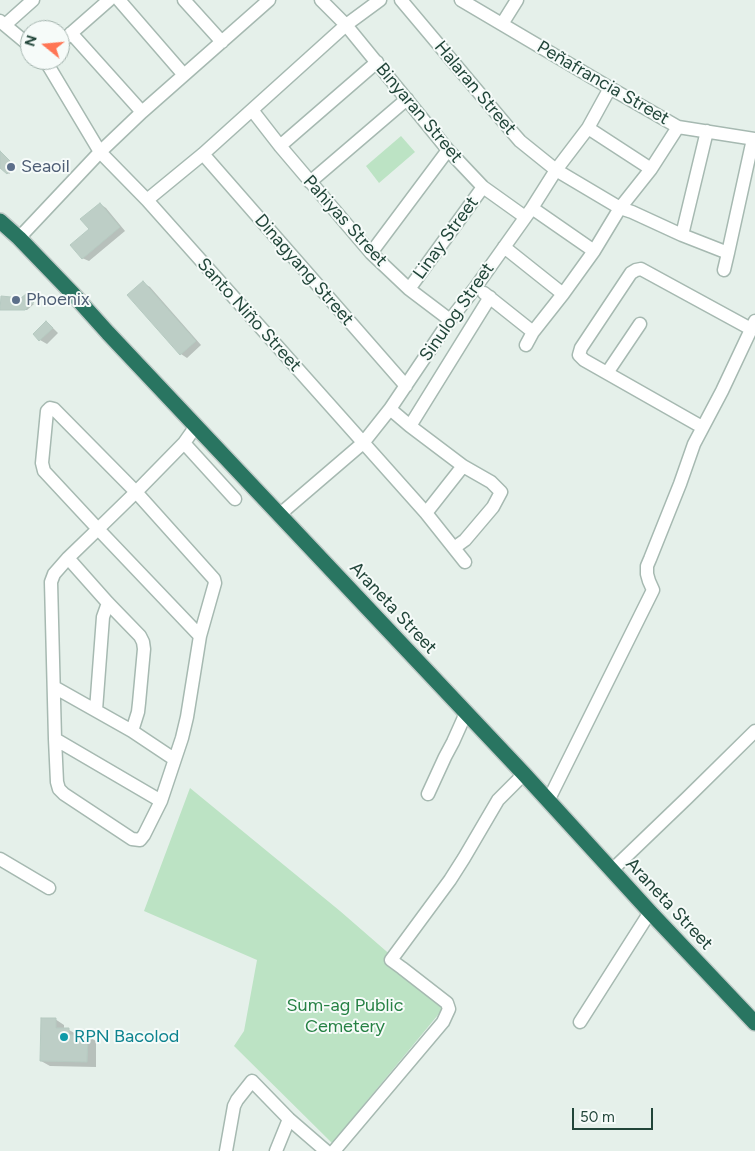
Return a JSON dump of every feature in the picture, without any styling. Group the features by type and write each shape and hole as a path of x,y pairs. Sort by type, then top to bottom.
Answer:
{"highway":[{"name":"Araneta Street","path":"0,221 73,294 755,1023"}],"street":[{"path":"20,38 2,23 33,0"},
{"path":"109,0 71,33 142,112"},
{"path":"119,0 184,75"},
{"path":"184,0 222,42"},
{"path":"19,238 100,152 142,112 269,0"},
{"name":"Binyaran Street","path":"321,0 346,25 448,150 483,187 594,251"},
{"path":"147,200 203,154 346,25 380,0"},
{"name":"Halaran Street","path":"401,0 520,141 556,170 620,208 728,253"},
{"name":"Peñafrancia Street","path":"461,0 678,127 754,139"},
{"path":"502,24 517,0"},
{"path":"280,146 377,62"},
{"name":"Santo Niño Street","path":"51,70 100,152 147,200 426,513 465,562"},
{"name":"Sinulog Street","path":"279,515 362,443 390,409 450,320 475,288 529,212 556,170 588,128 610,88"},
{"path":"310,182 407,99"},
{"name":"Pahiyas Street","path":"252,110 310,182 372,253 409,289 450,320"},
{"path":"526,345 533,332 594,251 620,208 651,169 678,127"},
{"path":"588,128 651,169"},
{"path":"682,235 707,131"},
{"path":"724,270 754,139"},
{"path":"372,253 448,150"},
{"name":"Dinagyang Street","path":"203,154 406,386"},
{"name":"Linay Street","path":"409,289 483,187"},
{"path":"504,247 563,294"},
{"path":"548,801 653,590 648,581 647,574 650,559 694,444 722,391 753,325 641,269 636,270 631,273 581,348 579,355 584,360 702,427"},
{"path":"475,288 490,297 533,332"},
{"path":"410,426 490,297"},
{"path":"607,373 640,324"},
{"path":"196,426 184,443 136,492 98,529 68,558 54,574 51,582 54,739 59,789 132,840 140,840 144,835 160,800 182,738 200,636 215,587 214,579 136,492 54,409 50,408 47,411 42,467 44,471 98,529 200,636"},
{"path":"390,409 463,466 491,482 502,492 493,507 465,540 454,548"},
{"path":"184,443 235,499"},
{"path":"426,513 463,466"},
{"path":"68,558 140,636 143,642 138,712 132,731"},
{"path":"96,710 103,617 108,603"},
{"path":"54,687 132,731 174,759"},
{"path":"428,794 466,713"},
{"path":"612,870 755,731"},
{"path":"54,739 160,800"},
{"path":"334,1151 443,1022 449,1009 447,1003 391,960 450,880 498,800 524,774"},
{"path":"0,859 49,888"},
{"path":"580,1022 650,912"},
{"path":"226,1151 234,1106 252,1081 320,1149"},
{"path":"276,1151 289,1119"}],"green space":[{"path":"401,136 415,152 379,183 366,166"},
{"name":"Sum-ag Public Cemetery","path":"190,788 340,911 447,1004 332,1143 234,1046 244,1031 257,960 144,911"}],"building":[{"path":"0,151 15,166 7,174 0,168"},
{"path":"100,203 120,227 82,259 70,245 89,229 80,219"},
{"path":"143,281 196,341 180,355 127,295"},
{"name":"Phoenix","path":"26,294 34,302 25,310 0,310 1,296 21,298"},
{"path":"46,321 53,328 39,341 33,334"},
{"name":"RPN Bacolod","path":"41,1018 56,1018 56,1028 69,1028 69,1035 88,1035 87,1062 40,1061"}],"place":[{"name":"Seaoil","path":"11,167"},
{"name":"Phoenix","path":"16,300"},
{"name":"RPN Bacolod","path":"64,1037"}]}
